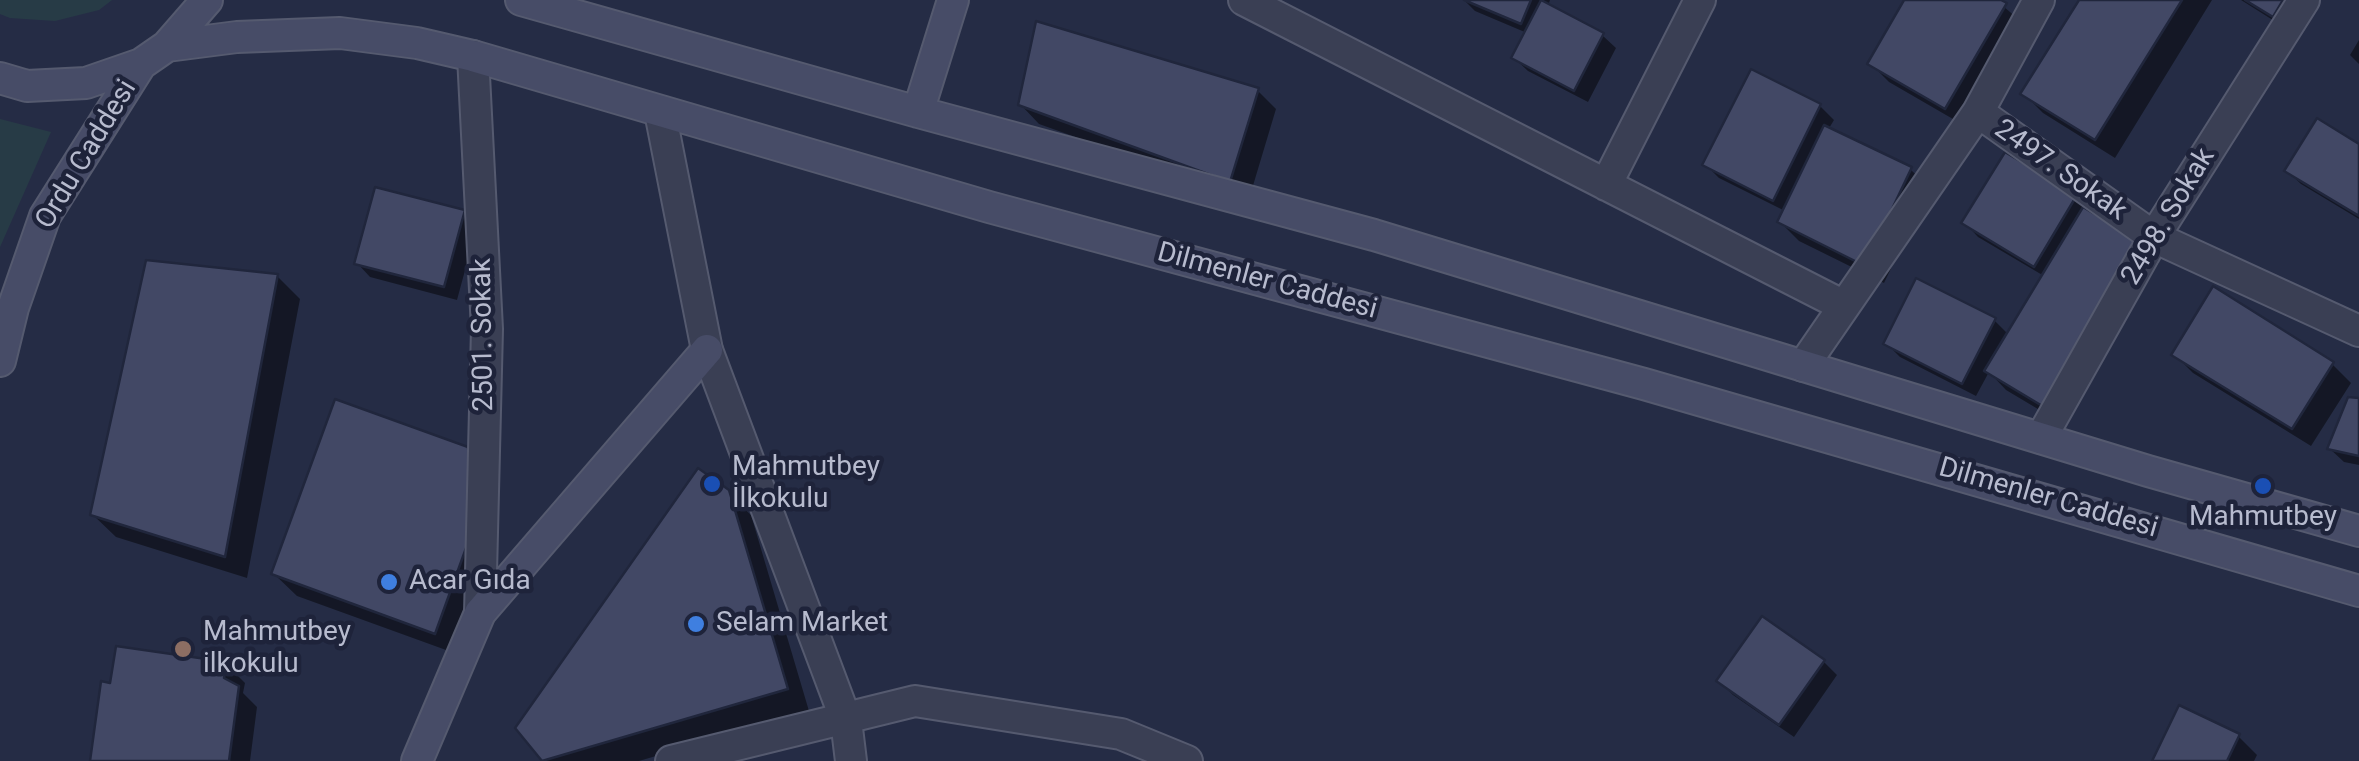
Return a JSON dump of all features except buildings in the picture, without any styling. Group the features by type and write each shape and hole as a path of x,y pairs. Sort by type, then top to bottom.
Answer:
{"street":[{"path":"0,78 28,86 86,84 141,64 167,46 207,0"},
{"name":"Dilmenler Caddesi","path":"520,0 1374,235 2359,532"},
{"path":"918,112 953,0"},
{"path":"1244,0 1844,306"},
{"path":"1606,184 1700,0"},
{"path":"1803,366 1978,112 2039,0"},
{"name":"2498. Sokak","path":"2041,438 2154,237 2304,0"},
{"name":"Dilmenler Caddesi","path":"167,46 238,37 340,34 417,43 472,56 990,207 1644,384 2359,591"},
{"name":"2501. Sokak","path":"472,56 487,329 480,614"},
{"name":"Ordu Caddesi","path":"0,361 13,308 45,216 141,64"},
{"path":"660,112 707,350 846,720 850,761"},
{"name":"2497. Sokak","path":"1978,112 2154,237 2359,331"},
{"path":"417,761 480,614 707,350"},
{"path":"670,761 915,702 1121,734 1187,761"}],"shaded area":[{"path":"0,0 112,0 99,10 55,21 10,18 0,14"},
{"path":"0,119 51,132 0,247"}],"place":[{"name":"Mahmutbey İlkokulu","path":"712,484"},
{"name":"Mahmutbey","path":"2263,486"},
{"name":"Acar Gıda","path":"389,582"},
{"name":"Selam Market","path":"696,624"},
{"name":"Mahmutbey ilkokulu","path":"183,649"}]}
